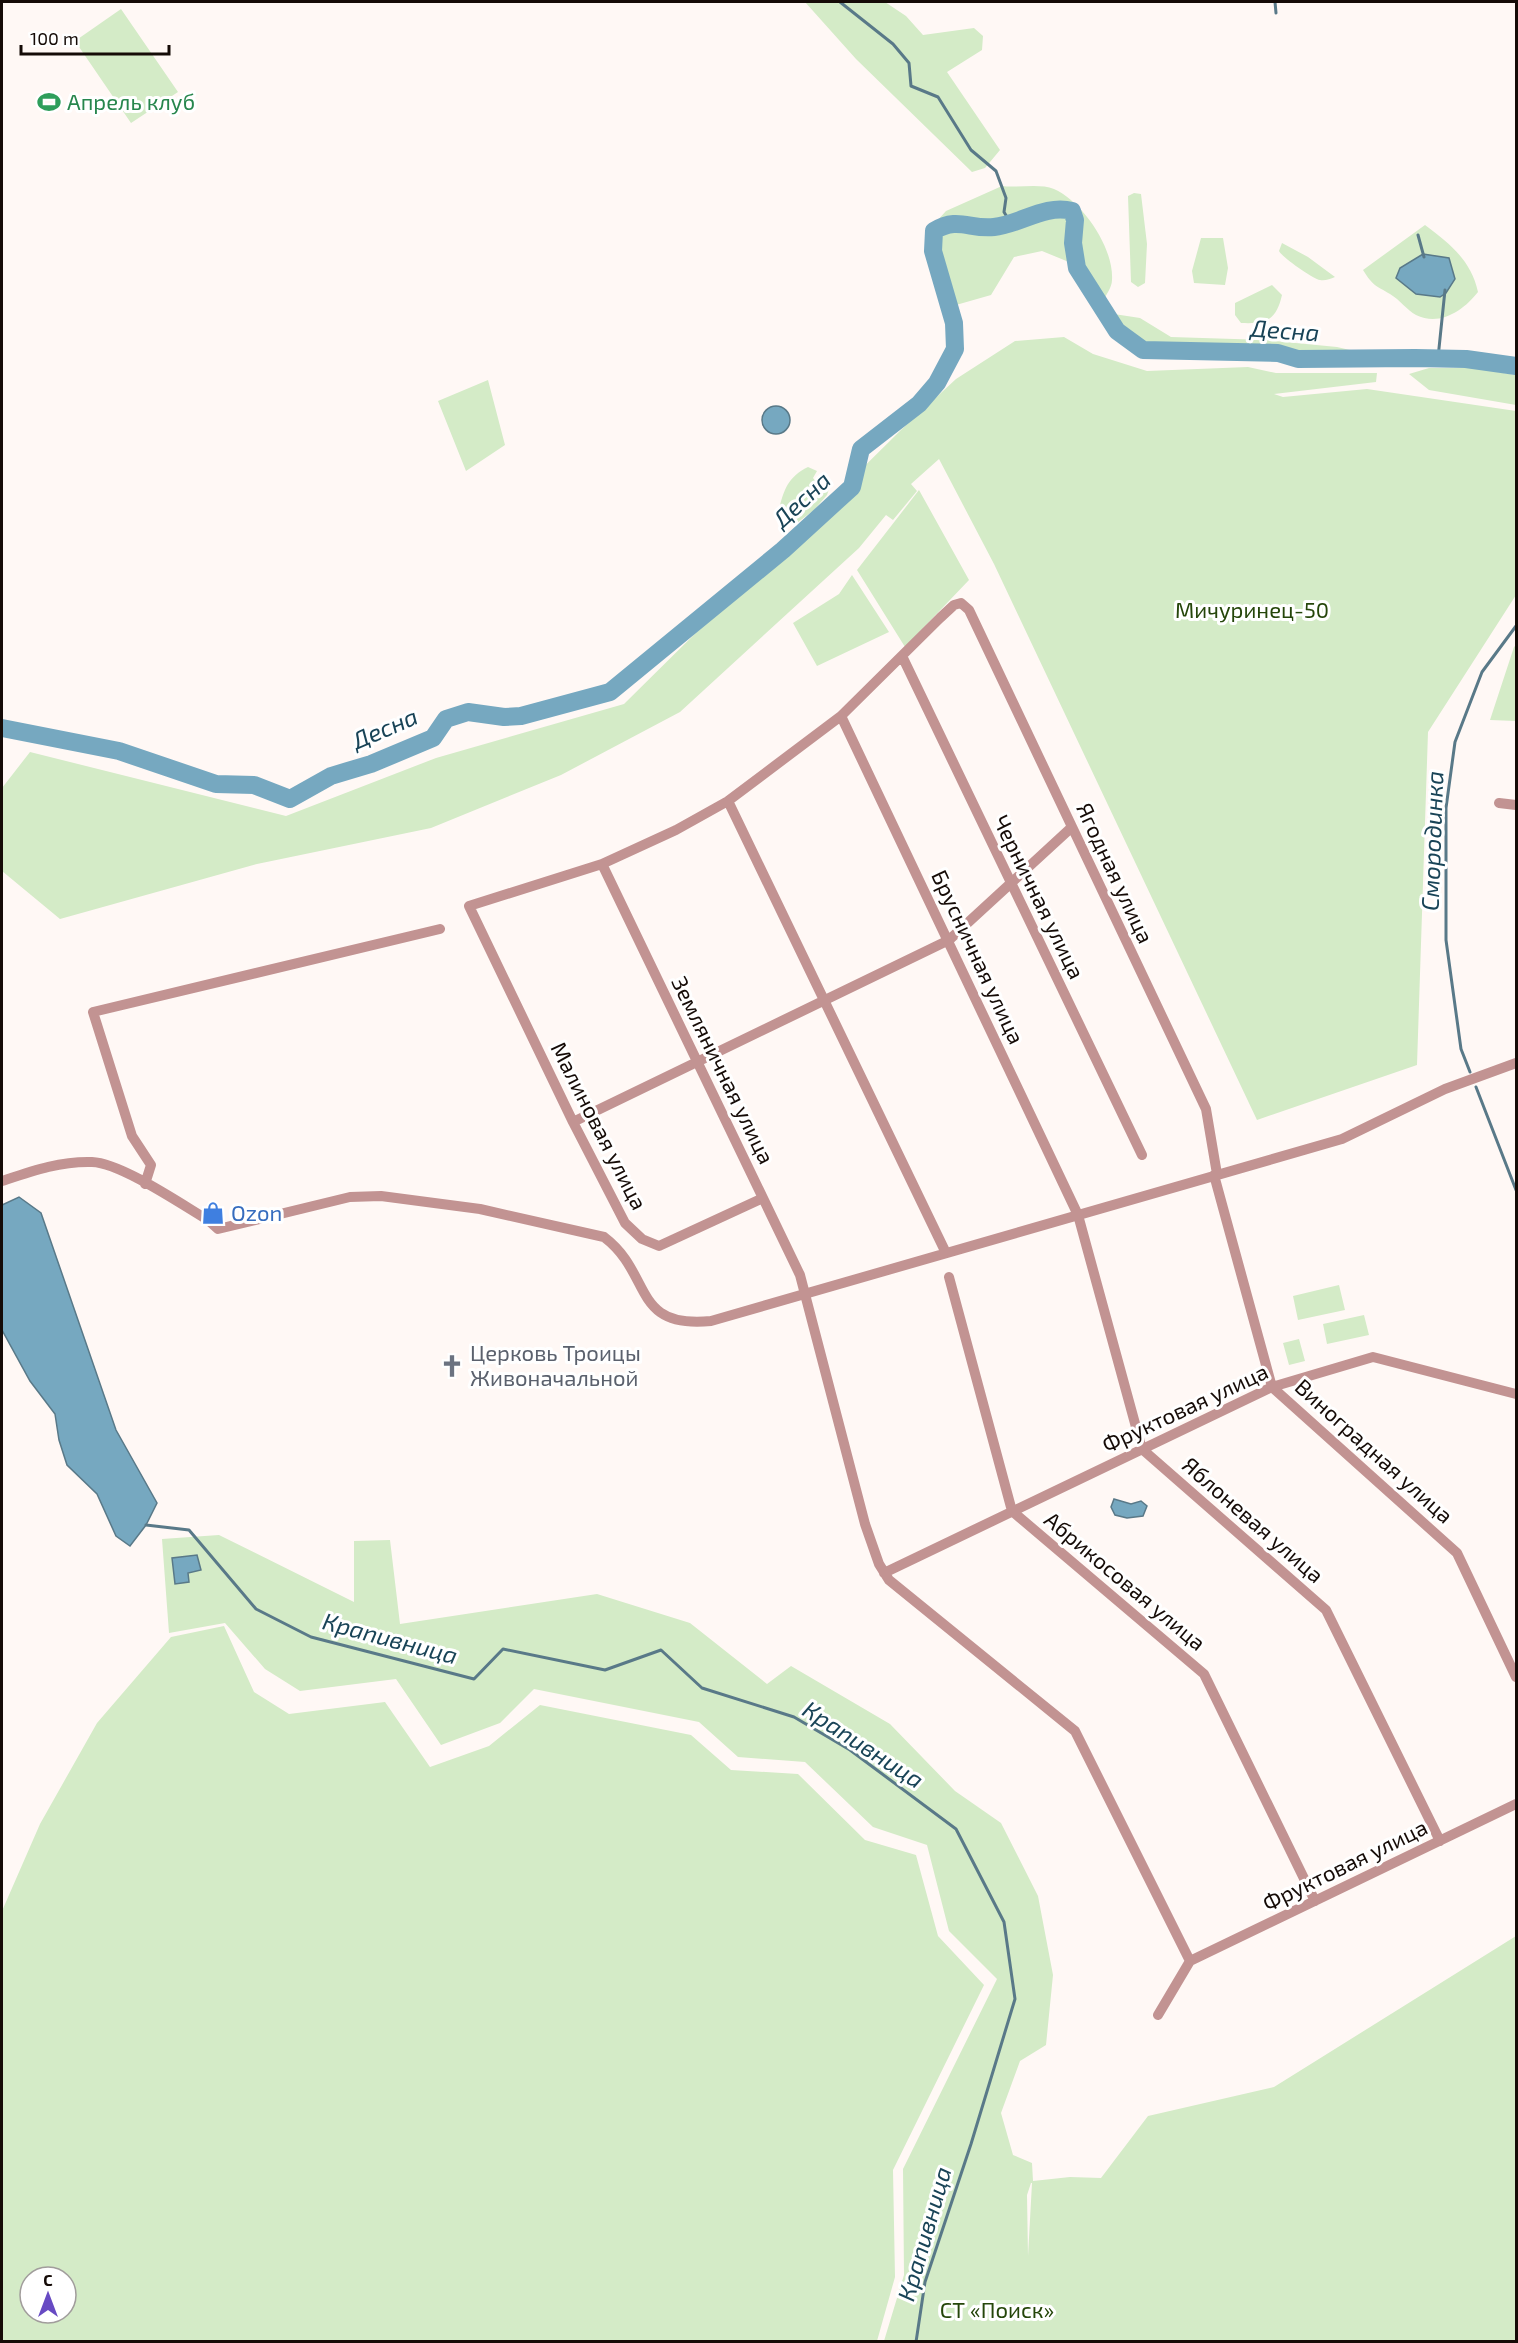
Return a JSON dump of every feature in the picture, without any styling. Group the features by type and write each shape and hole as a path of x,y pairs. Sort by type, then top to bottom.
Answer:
{"street":[{"name":"Ягодная улица","path":"902,656 954,605 962,603 969,610 1206,1109 1215,1174"},
{"path":"602,864 676,830 729,801 841,716 902,656"},
{"name":"Черничная улица","path":"902,656 1142,1155"},
{"name":"Брусничная улица","path":"841,716 1078,1215"},
{"path":"729,801 946,1253"},
{"path":"1499,803 1516,805"},
{"path":"573,1122 949,940 1072,827"},
{"name":"Малиновая улица","path":"602,864 469,906 573,1122 625,1223 642,1239 658,1246 764,1198"},
{"name":"Земляничная улица","path":"602,864 764,1198 800,1275 805,1294"},
{"path":"145,1184 151,1165 132,1136 93,1012 440,929"},
{"path":"2,1181 53,1164 94,1162 119,1169 208,1220 218,1229 350,1197 381,1196 480,1209 604,1237 621,1250 653,1308 664,1317 689,1323 711,1321 1342,1139 1445,1089 1516,1063"},
{"name":"Виноградная улица","path":"1215,1174 1272,1387 1457,1553 1516,1677"},
{"path":"1078,1215 1142,1449"},
{"name":"Абрикосовая улица","path":"949,1277 1012,1511 1204,1674 1315,1901"},
{"path":"805,1294 865,1524 884,1574 1076,1731 1190,1961 1158,2015"},
{"name":"Фруктовая улица","path":"884,1574 1272,1387 1377,1356 1516,1394"},
{"name":"Яблоневая улица","path":"1142,1449 1326,1610 1440,1841"},
{"name":"Фруктовая улица","path":"1190,1961 1516,1804"}],"green space":[{"path":"805,2 885,2 906,16 923,35 974,28 983,36 982,50 947,72 1000,150 985,168 972,172 856,59"},
{"path":"121,9 178,92 131,123 75,41"},
{"path":"1002,186 1042,186 1054,189 1065,195 1086,215 1102,241 1111,267 1112,283 1103,301 1081,267 1042,251 1014,257 991,295 956,305 937,251 936,222 946,211"},
{"path":"1134,193 1141,194 1147,244 1145,283 1138,287 1131,282 1128,196"},
{"path":"1425,225 1451,246 1465,262 1478,292 1466,305 1442,318 1425,318 1416,315 1394,296 1375,285 1363,270"},
{"path":"1201,238 1223,238 1228,268 1225,285 1194,283 1192,271"},
{"path":"1282,243 1308,257 1335,277 1320,280 1305,272 1279,251"},
{"path":"1272,285 1282,295 1273,316 1257,323 1241,323 1235,315 1235,303"},
{"path":"1114,314 1140,318 1171,337 1266,340 1337,347 1367,354 1371,364 1345,364 1278,349 1144,347 1121,330 1114,321"},
{"name":"Мичуринец-50","path":"1064,337 1093,354 1147,371 1248,367 1276,373 1377,373 1376,382 1274,394 1283,397 1367,389 1516,411 1516,595 1428,732 1417,1065 1257,1120 994,564 939,459 911,484 917,491 893,520 886,515 859,548 680,712 561,775 431,828 257,864 60,919 2,871 2,788 30,752 286,816 436,758 624,704 902,429 956,379 1015,341"},
{"path":"1429,368 1473,368 1516,375 1516,405 1429,390 1409,374"},
{"path":"488,380 505,445 466,471 438,401"},
{"path":"808,467 817,471 813,478 817,483 830,486 827,495 814,510 797,523 785,521 778,514 784,492 795,475"},
{"path":"919,490 969,580 905,647 857,570"},
{"path":"852,575 889,632 817,666 793,623 839,594"},
{"path":"1516,645 1516,721 1490,720 1514,647"},
{"path":"1339,1285 1345,1310 1298,1320 1293,1296"},
{"path":"1364,1315 1369,1335 1327,1344 1323,1324"},
{"path":"1299,1339 1305,1361 1289,1365 1283,1343"},
{"name":"СТ «Поиск»","path":"219,1535 354,1602 354,1541 390,1540 400,1624 597,1594 690,1623 767,1684 791,1666 890,1724 955,1791 1001,1823 1038,1896 1053,1975 1046,2045 1020,2061 1001,2113 1013,2155 1032,2163 1033,2181 1070,2177 1101,2178 1148,2116 1274,2087 1516,1936 1516,2341 884,2341 904,2275 903,2169 997,1979 949,1931 927,1845 873,1827 805,1762 738,1757 699,1722 534,1689 500,1723 441,1745 396,1679 300,1691 265,1669 225,1623 169,1633 162,1539","holes":["1032,2183 1028,2256 1027,2195"]},
{"path":"224,1626 254,1692 289,1714 385,1702 430,1767 489,1746 540,1705 691,1735 731,1770 798,1774 865,1840 916,1855 938,1936 984,1985 893,2170 895,2277 877,2341 2,2341 2,1911 40,1824 97,1723 171,1637"}],"water":[{"path":"1423,254 1449,258 1455,279 1446,293 1440,297 1416,294 1396,278 1400,268"},
{"path":"776,406 786,410 790,420 786,430 776,434 766,430 762,420 766,410"},
{"path":"19,1197 41,1213 116,1430 157,1503 146,1525 130,1546 116,1536 97,1494 67,1465 59,1440 55,1414 30,1381 2,1330 2,1205"},
{"path":"1114,1499 1131,1504 1141,1501 1147,1506 1143,1516 1127,1518 1115,1515 1111,1507"},
{"path":"197,1555 201,1570 188,1573 189,1582 175,1584 172,1558"}],"waterway":[{"path":"840,2 893,44 909,63 911,86 938,97 971,150 996,171 1006,198 1004,212 1010,222"},
{"path":"1275,2 1276,13"},
{"name":"Десна","path":"2,728 119,751 216,784 254,785 290,799 331,776 371,764 433,738 446,719 468,712 504,717 521,716 610,692 783,550 852,487 861,449 919,404 937,383 955,349 954,323 933,251 934,231 950,224 994,227 1052,210 1072,211 1075,220 1073,243 1077,268 1117,331 1143,350 1278,353 1298,359 1466,359 1516,366"},
{"path":"1418,235 1424,257"},
{"path":"1438,358 1445,290"},
{"name":"Смородинка","path":"1470,1072 1461,1049 1446,940 1446,808 1455,742 1482,672 1516,626"},
{"name":"Смородинка","path":"1476,1087 1516,1190"},
{"name":"Крапивница","path":"146,1525 189,1530 256,1609 311,1637 474,1679 503,1649 605,1670 661,1650 702,1688 794,1717 850,1750 956,1829 1004,1922 1015,1999 971,2144 925,2282 916,2342"}],"place":[{"name":"Апрель клуб","path":"49,102"},
{"name":"Ozon","path":"213,1213"},
{"name":"Церковь Троицы Живоначальной","path":"452,1366"}]}
